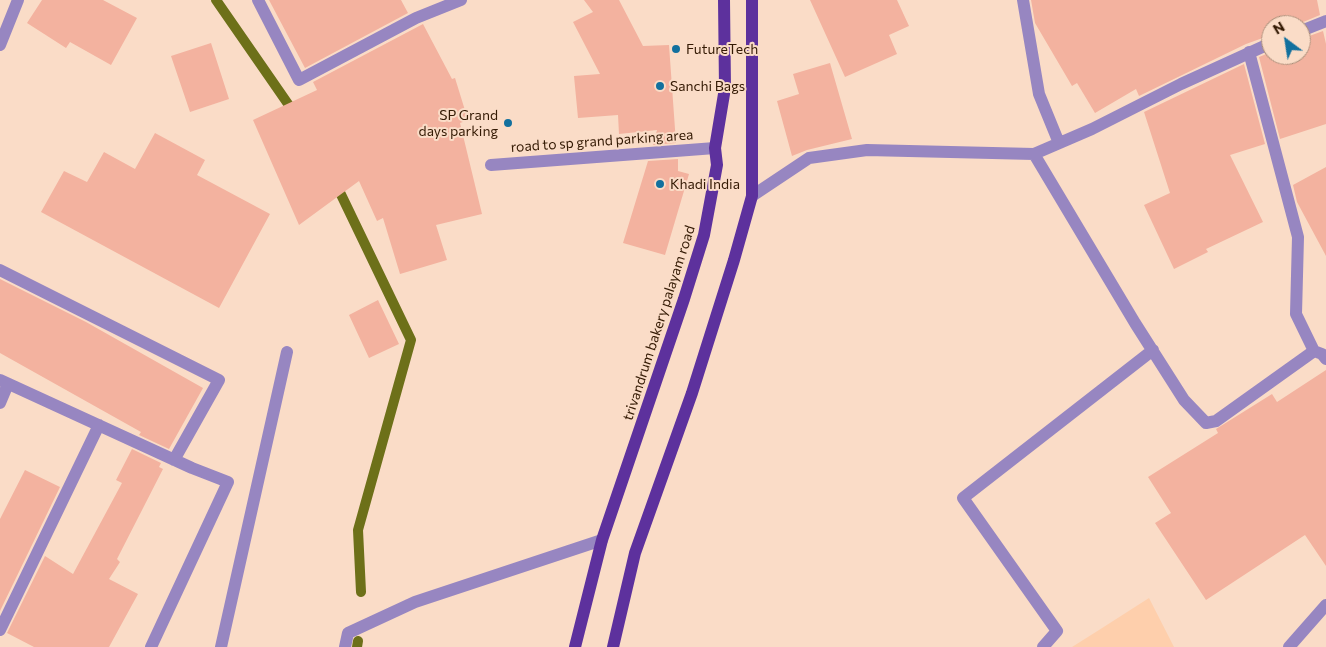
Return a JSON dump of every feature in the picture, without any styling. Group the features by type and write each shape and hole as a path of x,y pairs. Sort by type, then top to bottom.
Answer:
{"main road":[{"name":"trivandrum bakery palayam road","path":"575,647 602,540 704,235 717,165 714,148 725,88 724,0"},
{"path":"613,647 634,552 692,393 752,196 752,0"}],"street":[{"path":"0,45 18,0"},
{"path":"258,0 299,80 416,18 461,0"},
{"path":"1023,0 1040,94 1059,143"},
{"path":"1311,27 1326,21"},
{"path":"752,196 809,158 867,150 1034,154 1092,129 1181,84 1261,47"},
{"path":"1249,52 1298,237 1296,314 1314,351 1322,354 1326,359"},
{"name":"road to sp grand parking area","path":"491,165 714,148"},
{"path":"1034,154 1184,400 1206,423 1216,421 1314,351"},
{"path":"0,270 219,380 174,460"},
{"path":"1043,647 1057,632 963,498 1153,350"},
{"path":"221,647 287,352"},
{"path":"0,403 4,382 174,460 228,482 151,647"},
{"path":"0,630 99,426"},
{"path":"345,647 348,633 415,602 602,540"},
{"path":"1289,647 1326,605"}],"shaded area":[{"path":"1149,598 1174,647 1072,647 1099,630"}],"building":[{"path":"42,0 103,0 137,18 111,65 70,42 66,48 27,23"},
{"path":"269,0 401,0 408,13 305,68"},
{"path":"584,0 619,0 643,46 669,45 676,143 653,145 657,130 619,134 618,115 578,118 574,76 600,74 573,22 593,12"},
{"path":"810,0 897,0 909,26 889,35 897,54 845,77"},
{"path":"1031,0 1317,0 1320,15 1311,19 1311,15 1261,15 1261,39 1139,96 1136,89 1095,113 1077,83 1072,86 1035,23"},
{"path":"423,24 452,79 455,78 468,120 460,123 482,214 436,225 447,260 400,274 383,218 377,221 359,181 299,225 253,120 317,90 313,82"},
{"path":"1323,31 1326,44 1326,124 1280,139 1261,65 1311,65 1311,35"},
{"path":"211,43 229,99 190,112 171,56"},
{"path":"830,63 852,139 807,150 792,156 777,101 799,94 793,74"},
{"path":"1244,64 1265,144 1230,155 1263,222 1206,249 1208,252 1174,269 1144,205 1170,193 1144,112"},
{"path":"155,133 205,160 197,175 270,214 219,308 41,212 64,171 87,182 104,152 135,169"},
{"path":"678,159 678,171 689,174 665,255 623,243 648,161"},
{"path":"1326,167 1326,256 1297,202 1293,185"},
{"path":"0,279 86,322 203,388 169,449 139,435 141,432 0,353"},
{"path":"378,300 399,344 369,358 349,315"},
{"path":"1326,370 1326,566 1305,535 1206,600 1155,523 1171,513 1148,477 1218,433 1216,429 1272,394 1277,402"},
{"path":"132,449 161,463 159,467 163,469 117,559 120,562 109,579 138,594 109,647 34,647 7,633 45,556 73,574 122,483 116,480"},
{"path":"25,470 60,487 0,611 0,519"}],"waterway":[{"path":"216,0 295,114"},
{"path":"335,182 411,340 358,530 361,592"},
{"path":"357,647 358,641"}],"place":[{"name":"FutureTech","path":"676,49"},
{"name":"Sanchi Bags","path":"660,86"},
{"name":"SP Grand days parking","path":"508,123"},
{"name":"Khadi India","path":"660,184"}]}
